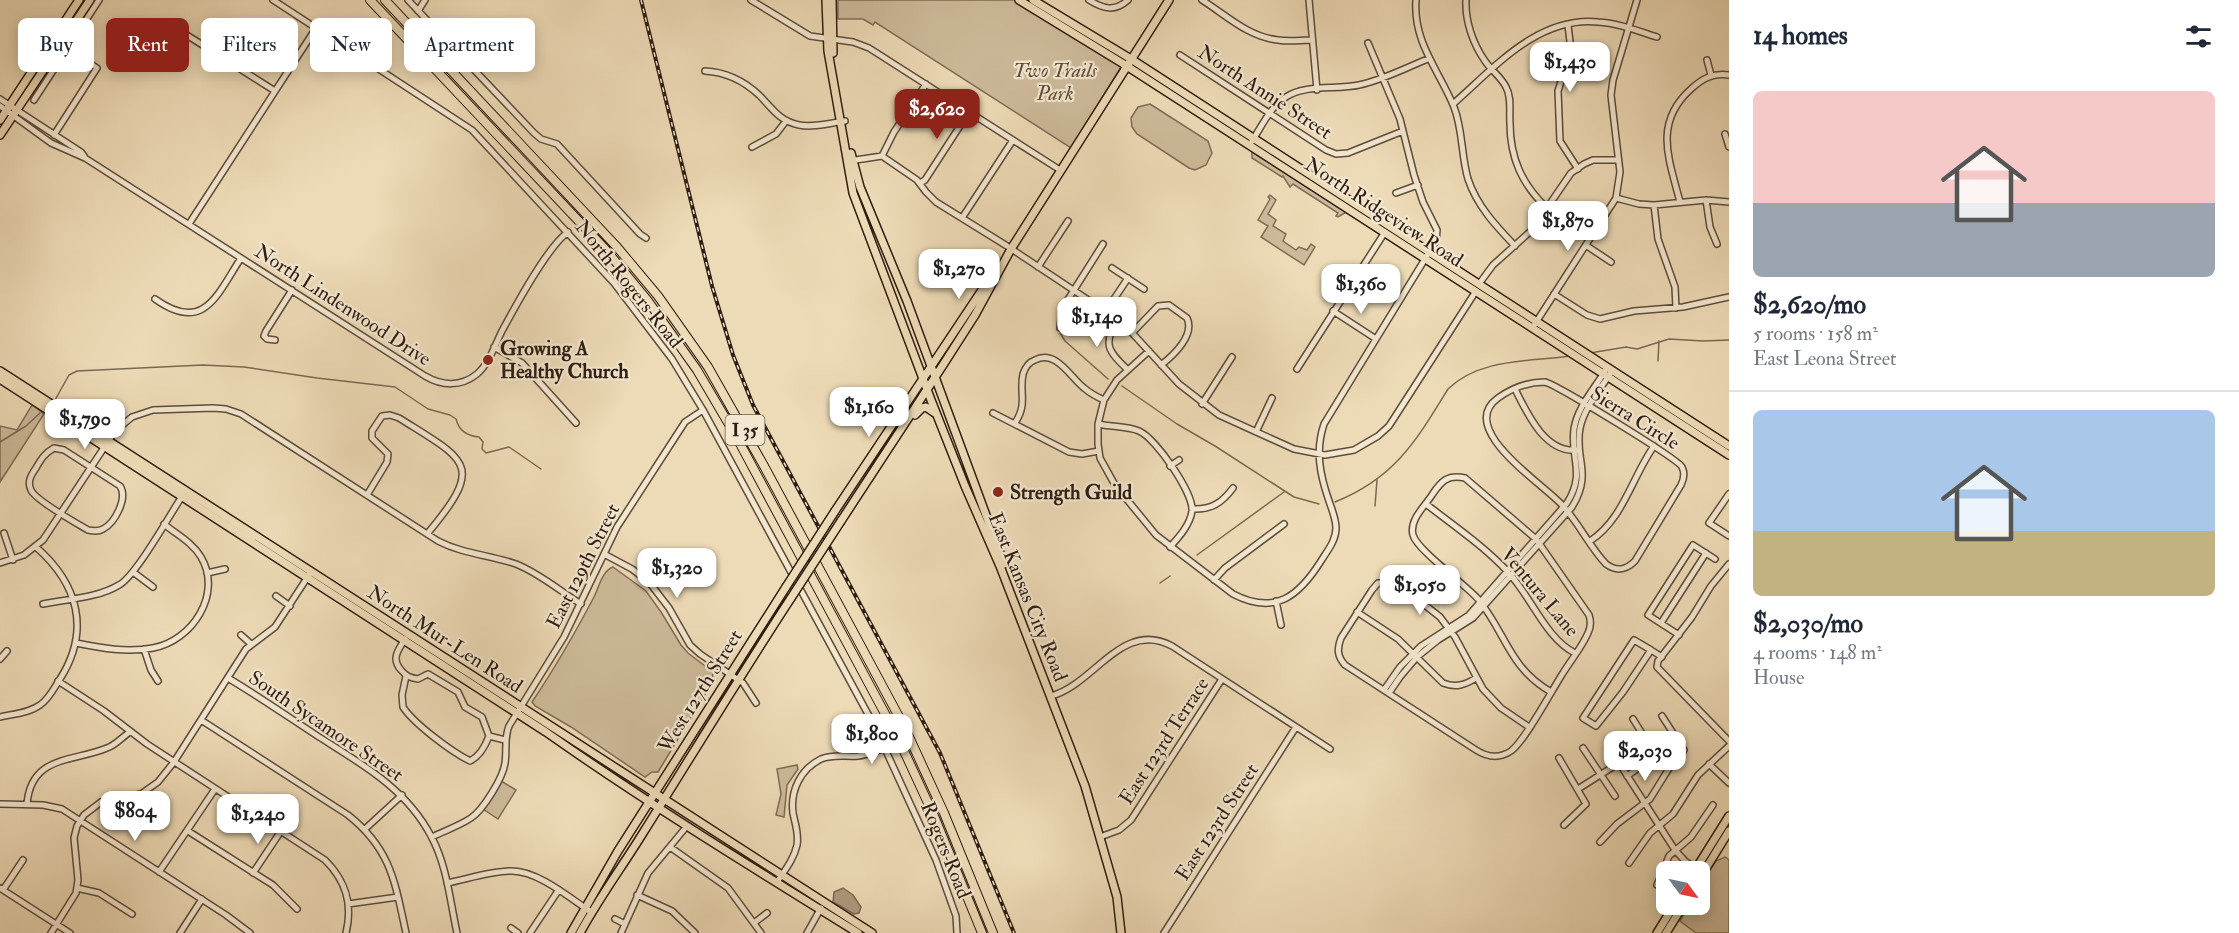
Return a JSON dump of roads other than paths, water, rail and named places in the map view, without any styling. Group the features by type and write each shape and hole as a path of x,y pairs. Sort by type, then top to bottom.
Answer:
{"highway":[{"name":"I 35","path":"370,0 606,250 648,301 697,370 737,438 893,729 934,816 982,933"},
{"name":"I 35","path":"385,0 617,247 664,304 708,367 753,445 905,728 944,813 993,933"}],"main road":[{"path":"68,17 79,0"},
{"path":"79,18 89,0"},
{"name":"East Kansas City Road","path":"826,0 829,38 850,161 853,193 965,486 1053,696"},
{"name":"East Kansas City Road","path":"829,38 832,0"},
{"name":"North Ridgeview Road","path":"1019,0 1040,5"},
{"name":"North Ridgeview Road","path":"1033,0 1477,288 1594,358 1608,372 1729,454"},
{"path":"1011,249 1169,0"},
{"path":"0,120 5,107 30,72"},
{"path":"0,135 42,72"},
{"name":"North Ridgeview Road","path":"1252,142 1385,232 1428,256"},
{"name":"East Kansas City Road","path":"850,161 923,345 1085,786 1102,836 1123,933"},
{"name":"West 127th Street","path":"579,933 588,910 650,802 729,674 970,307 1011,249"},
{"name":"West 127th Street","path":"571,933 659,808 738,679 928,390 975,315 1011,249"},
{"name":"North Ridgeview Road","path":"1534,324 1584,361 1608,372 1729,446"},
{"path":"923,345 934,352 942,350"},
{"name":"North Mur-Len Road","path":"0,371 106,444"},
{"name":"North Mur-Len Road","path":"0,379 106,444 518,710 655,794 779,879"},
{"path":"905,425 922,408 927,407 937,414"},
{"name":"North Mur-Len Road","path":"518,710 687,826 872,933"},
{"path":"1701,861 1729,816"},
{"path":"1710,862 1729,831"},
{"name":"North Mur-Len Road","path":"822,906 858,933"},
{"path":"1666,933 1672,915"},
{"path":"1657,933 1674,915"}],"street":[{"path":"85,18 99,0"},
{"name":"North Rogers Road","path":"273,0 310,24"},
{"path":"408,0 534,133 541,139 557,144 646,238"},
{"path":"418,10 425,0"},
{"path":"751,0 810,36 853,42 869,48 1059,170"},
{"path":"1089,0 1107,8 1122,5 1128,0"},
{"path":"1202,0 1238,26 1260,36 1278,40 1312,40"},
{"path":"1309,0 1317,90"},
{"path":"1416,0 1417,24 1428,59 1453,104 1459,120 1468,179 1478,201 1492,222 1515,246"},
{"path":"1466,0 1470,28 1476,45 1492,70 1506,86 1510,98 1510,136 1514,160 1527,185 1548,209"},
{"path":"1534,324 1587,246 1616,198 1619,184 1618,160 1611,95 1613,80 1637,0"},
{"path":"1453,104 1524,42 1548,29 1597,21 1656,37"},
{"path":"1568,25 1571,50 1558,91 1560,141 1578,169"},
{"path":"189,36 275,91"},
{"path":"189,224 310,37"},
{"path":"1149,351 1112,386 1104,400 1098,424 1099,451 1103,464 1115,484 1151,530 1233,594 1262,603 1291,596 1304,586 1334,538 1335,522 1322,479 1318,454 1320,437 1327,418 1436,241 1437,230 1418,185 1403,132 1368,43"},
{"name":"North Annie Street","path":"1180,55 1326,150 1336,154 1348,153 1403,132"},
{"path":"1252,142 1270,113 1288,95 1299,91 1356,86 1383,78 1428,59"},
{"path":"1707,60 1711,75"},
{"path":"54,135 97,68 94,66"},
{"path":"705,70 719,72 743,84 758,94 773,112 786,121 806,126 843,122"},
{"path":"34,100 49,72"},
{"name":"North Rogers Road","path":"384,72 463,123 568,232 642,317 672,359 703,410 833,647 885,748"},
{"path":"1680,202 1667,148 1668,121 1683,96 1697,83 1711,75 1729,75"},
{"path":"882,156 894,132 926,84"},
{"name":"North Lindenwood Drive","path":"0,99 5,107 81,152 85,158"},
{"path":"920,183 925,180 969,112"},
{"name":"North Lindenwood Drive","path":"15,113 51,143 85,158 425,376 438,382 453,384 472,377 483,367 521,298 558,240 568,232"},
{"path":"752,147 776,134 786,121"},
{"path":"1725,134 1729,147"},
{"path":"962,218 1013,140"},
{"path":"850,161 882,156 920,183 933,199 1118,319 1133,332 1179,384 1219,415 1294,449 1331,454 1354,450 1366,444 1389,426 1493,265 1532,230 1571,173 1593,160 1618,160"},
{"path":"1396,193 1418,185"},
{"path":"1616,198 1654,205 1706,200 1729,202"},
{"path":"1706,200 1710,226 1717,244"},
{"path":"1654,205 1658,238 1675,287 1676,308"},
{"path":"1038,267 1068,221"},
{"path":"1297,369 1385,232"},
{"path":"1060,328 1062,309 1103,244"},
{"path":"1587,246 1611,262"},
{"path":"155,300 180,313 189,314 202,310 213,301 241,258"},
{"path":"1112,268 1144,289"},
{"path":"1106,311 1128,278"},
{"path":"275,340 264,336 292,290"},
{"path":"1554,294 1587,315 1600,319 1634,311 1676,308 1729,297"},
{"path":"1133,332 1158,306 1169,305 1187,318 1190,329 1187,336 1172,356 1161,365"},
{"path":"1334,311 1376,339"},
{"path":"1118,319 1109,332 1107,341 1111,351 1128,370"},
{"path":"494,347 522,363 576,423"},
{"path":"1015,423 1023,405 1024,371 1030,363 1039,358 1048,357 1058,362 1084,389 1104,400"},
{"path":"1202,404 1232,357"},
{"path":"1387,691 1415,655 1482,604 1576,500 1582,483 1583,469 1577,450 1575,426 1608,372"},
{"name":"Sierra Circle","path":"1545,382 1556,386 1654,446 1680,465 1684,475 1683,481 1635,561 1626,568 1614,569 1603,560 1566,509 1509,458 1491,432 1487,416 1490,406 1497,399 1515,389 1545,382"},
{"path":"1515,389 1528,415 1544,436 1566,450 1577,450"},
{"path":"1256,432 1272,398"},
{"path":"0,564 13,560 36,547 49,532 122,423 142,412 153,410 226,408 241,414 453,549 497,558 525,568 581,604"},
{"name":"East 129th Street","path":"432,837 468,820 477,813 502,773 506,761 505,740 509,726 564,637 617,527 685,422 703,410"},
{"path":"993,412 1068,452 1082,454 1099,451"},
{"path":"367,495 387,462 388,454 372,438 372,431 382,416 390,415 399,418 455,455 463,474 459,491 427,534"},
{"path":"1098,424 1134,429 1151,439 1189,494 1192,509 1188,524 1170,547"},
{"path":"1590,541 1603,532 1615,517 1654,446"},
{"path":"54,448 66,451 91,468 120,486 124,494 122,504 105,528 88,530 35,496 31,490 30,479 46,452 54,448"},
{"path":"1170,466 1179,460"},
{"path":"1529,727 1501,708 1483,689 1450,630 1416,598 1389,582 1376,584 1341,638 1338,646 1339,654 1345,665 1485,755 1498,756 1510,751 1529,727 1551,692 1590,628 1589,615 1538,541 1465,478 1453,476 1443,479 1413,526 1417,543 1482,604 1519,666 1532,680 1551,692"},
{"path":"1192,509 1206,509 1217,505 1233,488"},
{"path":"43,604 119,586 133,572 183,494"},
{"path":"1728,534 1709,523 1729,494"},
{"name":"Ventura Lane","path":"1426,504 1456,526 1509,574 1555,637 1569,651 1575,653"},
{"path":"76,643 110,649 144,649 169,644 192,626 205,604 208,586 204,562 193,546 164,524"},
{"path":"1214,580 1225,568 1284,524"},
{"path":"4,533 13,560"},
{"path":"1679,635 1648,615 1693,545 1715,559"},
{"path":"0,717 37,707 46,700 71,659 76,643 78,627 73,598 64,579 36,547"},
{"path":"1660,622 1706,553"},
{"path":"604,554 633,569 649,582 669,607 690,645 747,686 756,703"},
{"path":"1729,564 1711,586 1657,667 1729,741"},
{"path":"207,573 225,569"},
{"path":"133,572 153,587"},
{"path":"51,933 74,897 77,888 73,842 80,821 101,802 141,794 158,782 174,762 251,644 275,627 309,575"},
{"path":"276,596 290,606"},
{"path":"1276,601 1281,625"},
{"path":"1357,612 1398,639 1438,679 1446,684 1461,686 1476,678"},
{"path":"241,635 251,644"},
{"path":"406,637 394,659 406,676 418,680 428,674 458,692 465,707 482,717 489,736 486,745 477,757 470,762 465,759 405,711 401,703 406,676"},
{"path":"1053,696 1069,689 1124,646 1142,639 1155,639 1166,643 1330,749"},
{"path":"1651,650 1623,692 1596,726 1583,718 1634,640 1651,650 1662,657"},
{"path":"144,649 151,670 158,681"},
{"path":"0,660 7,651"},
{"name":"South Sycamore Street","path":"228,678 371,770 412,806 432,837 447,883 457,933"},
{"name":"East 123rd Terrace","path":"1102,836 1119,830 1131,820 1222,679"},
{"path":"58,681 174,762 316,854 334,869 345,886 349,916 346,933"},
{"path":"1600,842 1617,824 1650,799 1684,750 1662,716"},
{"path":"1627,776 1637,769 1651,748 1633,719"},
{"path":"201,720 348,815 365,829 387,859 395,880 406,933"},
{"name":"East 123rd Street","path":"1164,933 1296,727"},
{"path":"27,804 32,783 45,768 59,761 110,747 130,732"},
{"path":"489,736 505,740"},
{"path":"1578,789 1626,759 1613,738"},
{"path":"1629,863 1659,824 1673,814 1698,775 1729,746"},
{"path":"779,879 791,860 797,844 797,828 792,805 799,780 807,769 820,760 840,755 866,755 885,748"},
{"name":"Rogers Road","path":"885,748 936,860 954,911 957,933"},
{"path":"1582,748 1615,796"},
{"path":"1559,758 1586,804 1564,825"},
{"path":"1619,763 1675,850 1685,861"},
{"path":"1709,765 1729,783"},
{"path":"159,872 215,789"},
{"path":"365,829 402,795"},
{"path":"0,804 52,806 80,821 202,899 250,933"},
{"path":"1667,861 1675,850 1691,837 1713,805"},
{"path":"621,933 648,873 687,826"},
{"path":"188,831 281,892 297,909"},
{"path":"254,873 281,831"},
{"path":"670,847 723,884 761,933"},
{"path":"23,860 1,889 70,933"},
{"path":"447,883 516,871 538,878 588,910"},
{"path":"77,888 99,893 132,914"},
{"path":"530,933 558,891"},
{"path":"637,895 672,911 695,933"},
{"path":"348,904 398,897"},
{"path":"180,933 202,899"},
{"path":"807,933 822,906"},
{"path":"754,922 767,913"},
{"path":"615,919 625,924"},
{"path":"511,928 518,933"}],"waterway":[{"path":"1060,333 1065,341 1108,379"},
{"path":"1590,353 1626,347 1637,349 1669,339 1729,340"},
{"path":"1658,361 1659,341"},
{"path":"1335,502 1373,482 1389,469 1414,441 1448,389 1461,379 1475,372 1506,363 1570,356"},
{"path":"55,400 69,375 77,371 203,365 244,367 395,387 428,409 456,419 464,432 479,437 483,442 482,449 486,453 509,447 541,469"},
{"path":"1122,386 1177,424 1294,497 1319,504"},
{"path":"0,442 26,426 40,413"},
{"path":"1375,506 1377,480"},
{"path":"1197,555 1284,492"},
{"path":"1160,583 1170,576"}],"railway":[{"path":"641,0 712,286 733,355 753,405 940,753 1014,933"}],"place":[{"name":"Growing A Healthy Church","path":"488,360"},
{"name":"Strength Guild","path":"998,492"}],"park label":[{"name":"Two Trails Park","path":"1055,82"}]}
